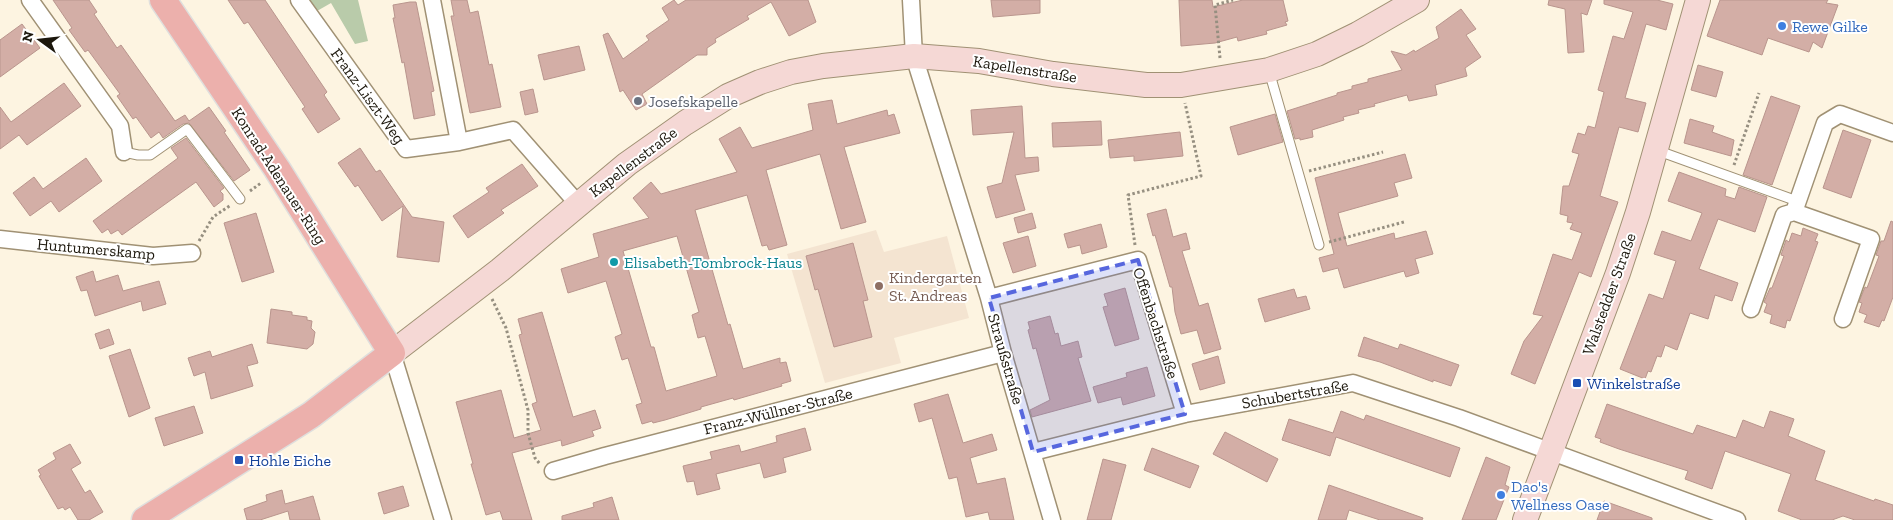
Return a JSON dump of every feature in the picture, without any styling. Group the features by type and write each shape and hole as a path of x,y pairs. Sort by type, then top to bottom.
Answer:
{"main road":[{"name":"Konrad-Adenauer-Ring","path":"163,0 277,169 392,353"},
{"name":"Kapellenstraße","path":"145,520 310,415 484,283 627,164 685,123 728,96 760,82 790,72 823,66 914,56 979,60 1053,74 1146,85 1181,85 1269,70 1317,54 1358,34 1417,0"},
{"name":"Walstedder Straße","path":"1525,520 1618,273 1638,212 1698,0"}],"street":[{"path":"30,0 120,126 124,152"},
{"name":"Franz-Liszt-Weg","path":"299,0 406,149 458,142 513,130 578,204"},
{"path":"432,0 458,142"},
{"name":"Straußstraße","path":"911,0 914,56 989,298 1003,353 1052,520"},
{"path":"1751,309 1784,215 1796,207 1825,123 1840,114 1893,133"},
{"path":"1796,207 1871,239 1843,319"},
{"name":"Huntumerskamp","path":"0,239 153,256 192,253"},
{"name":"Offenbachstraße","path":"989,298 1138,260 1185,414"},
{"path":"392,353 442,520"},
{"name":"Franz-Wüllner-Straße","path":"553,471 1003,353"},
{"name":"Schubertstraße","path":"1032,452 1185,414 1353,383 1466,420 1551,452"},
{"path":"1551,452 1737,520"}],"lane":[{"path":"1269,70 1319,245"},
{"path":"124,152 150,155 187,130 240,199"},
{"path":"1656,150 1730,177 1796,207"}],"path":[{"path":"1221,78 1216,5 1233,0"},
{"path":"1138,260 1128,195 1201,176 1181,85"},
{"path":"1730,177 1759,94"},
{"path":"1298,174 1383,152"},
{"path":"1319,245 1404,222"},
{"path":"484,283 506,328 528,410 528,433 535,458 542,466 553,471"}],"highlighted area":[{"path":"1138,260 1185,414 1033,452 989,298"}],"shaded area":[{"name":"Kindergarten St. Andreas","path":"876,230 884,252 947,236 969,318 894,338 901,363 825,383 787,254"}],"green space":[{"path":"310,0 358,0 368,41 355,44 331,3 317,11"}],"building":[{"path":"53,0 89,0 97,12 94,14 117,48 121,45 175,121 185,115 189,121 209,107 250,170 234,181 189,123 183,124 163,138 159,132 151,138 136,117 133,119 117,96 120,94 88,50 85,52 69,30 72,28"},
{"path":"228,0 265,0 327,92 324,95 340,119 318,133 302,109 305,107 248,22 244,24"},
{"path":"451,0 467,0 470,13 478,11 489,65 492,64 501,107 470,113 451,16 454,16"},
{"path":"674,0 678,5 686,0 808,0 816,22 789,36 771,2 747,16 749,19 715,39 716,42 707,48 707,55 697,55 642,94 647,104 636,110 623,90 620,92 603,35 608,33 623,59 649,40 646,36 669,20 662,8"},
{"path":"991,0 1040,0 1040,13 993,17"},
{"path":"1179,0 1212,0 1213,7 1243,0 1283,0 1288,21 1285,22 1287,25 1266,31 1267,34 1238,41 1237,37 1215,43 1181,46"},
{"path":"1549,0 1592,0 1587,15 1581,13 1584,52 1568,53 1565,9 1548,5"},
{"path":"1604,0 1657,0 1673,4 1666,30 1646,24 1625,98 1646,103 1638,132 1619,127 1600,196 1618,202 1591,277 1579,272 1535,384 1511,374 1524,341 1543,316 1533,314 1553,254 1572,260 1582,233 1570,229 1573,223 1567,222 1568,216 1560,214 1563,186 1569,186 1579,154 1572,152 1578,133 1585,135 1588,126 1595,128 1604,92 1598,90 1613,36 1624,39 1633,12 1604,4"},
{"name":"Rewe Gilke","path":"1720,0 1828,0 1826,3 1838,5 1822,48 1813,42 1809,52 1768,38 1762,55 1707,36"},
{"path":"416,2 434,91 431,92 435,115 414,119 404,62 402,63 393,18 395,18 393,5"},
{"path":"1461,9 1476,29 1466,35 1481,57 1465,68 1467,76 1435,85 1437,95 1409,101 1407,95 1374,104 1375,106 1358,110 1359,113 1343,117 1344,120 1312,130 1313,137 1300,140 1300,138 1295,139 1287,111 1337,95 1337,93 1352,89 1352,86 1368,82 1368,79 1402,70 1391,51 1406,55 1439,38 1436,27"},
{"path":"22,24 40,48 0,77 0,40"},
{"path":"579,46 585,70 544,80 538,55"},
{"path":"1698,65 1723,72 1716,97 1691,90"},
{"path":"64,83 81,106 27,145 19,135 0,149 0,107 11,122"},
{"path":"533,89 538,112 525,115 520,92"},
{"path":"1771,96 1800,106 1772,185 1743,175"},
{"name":"Elisabeth-Tombrock-Haus","path":"832,100 837,124 887,110 888,116 894,114 900,133 844,147 866,222 841,229 820,154 766,170 787,245 769,250 767,245 762,246 747,195 695,210 728,325 730,324 743,369 780,358 780,363 786,362 791,381 781,384 782,386 734,400 733,398 701,407 701,409 665,420 642,424 636,405 642,403 628,358 622,360 615,337 622,334 606,281 568,293 561,269 599,257 593,234 649,218 633,198 651,182 661,194 737,172 719,139 740,127 752,148 813,130 808,104","holes":["677,236 699,312 692,315 698,338 705,336 717,376 666,391 623,251"]},
{"path":"1022,106 1025,158 1038,157 1039,171 1015,175 1025,210 996,218 987,187 1002,183 1014,132 973,135 971,110"},
{"path":"1275,114 1283,142 1238,155 1230,127"},
{"path":"1690,119 1714,126 1712,132 1734,140 1731,156 1684,143"},
{"path":"1101,121 1102,145 1053,147 1052,123"},
{"path":"1843,130 1871,140 1851,198 1823,188"},
{"path":"1180,132 1183,156 1134,161 1134,156 1110,158 1108,140"},
{"path":"186,138 224,188 220,191 223,194 223,200 214,207 196,182 122,235 118,230 111,234 108,229 102,233 93,221 178,158 171,148"},
{"path":"360,148 376,172 380,170 412,217 444,222 439,262 397,257 403,206 382,221 358,185 355,187 338,163"},
{"path":"1405,154 1412,178 1394,183 1398,196 1338,213 1347,246 1394,233 1395,239 1426,231 1433,254 1415,259 1419,273 1406,277 1404,271 1344,288 1338,268 1323,272 1319,258 1334,254 1315,178"},
{"path":"86,158 102,181 59,212 51,201 30,216 13,193 34,177 43,189"},
{"path":"522,164 538,186 501,210 504,213 468,238 453,216 489,192 486,188"},
{"path":"1679,172 1726,189 1725,196 1735,199 1739,187 1767,197 1755,232 1718,219 1699,269 1738,283 1732,301 1715,295 1708,319 1690,313 1677,350 1665,345 1661,357 1657,356 1651,372 1648,371 1645,379 1620,369 1649,294 1663,299 1676,261 1654,254 1662,231 1691,241 1702,213 1668,201"},
{"path":"1166,209 1173,237 1186,233 1190,249 1182,251 1199,306 1208,303 1221,349 1204,354 1197,330 1181,334 1175,312 1172,287 1170,287 1147,214"},
{"path":"256,213 274,272 242,282 224,223"},
{"path":"1032,213 1036,228 1018,233 1014,218"},
{"path":"1891,221 1893,222 1893,297 1884,321 1882,320 1879,327 1864,322 1867,315 1859,312 1862,303 1859,302 1865,287 1867,288 1879,256 1876,255 1881,241 1884,241"},
{"path":"1101,224 1107,247 1082,254 1080,245 1068,248 1064,234"},
{"path":"1803,228 1818,234 1815,241 1818,242 1790,321 1787,320 1785,328 1770,323 1772,315 1764,312 1767,304 1764,302 1770,288 1772,288 1784,256 1781,255 1786,240 1789,242 1792,233 1801,236"},
{"path":"1028,236 1036,266 1013,273 1003,243"},
{"path":"853,243 868,300 863,301 872,337 834,347 818,289 815,290 806,256"},
{"path":"93,271 96,282 118,275 123,291 159,281 166,304 143,311 141,301 95,316 87,290 81,291 76,277"},
{"path":"1125,288 1139,339 1115,346 1103,307 1108,306 1104,294"},
{"path":"1294,289 1297,298 1306,296 1310,309 1265,322 1258,299"},
{"path":"271,309 292,312 292,315 307,317 307,320 312,321 311,328 315,332 313,344 307,349 267,343"},
{"path":"542,312 573,417 595,410 601,428 592,431 594,436 562,446 561,440 512,453 532,520 503,520 500,511 486,515 456,402 501,390 514,438 541,430 532,404 537,402 519,335 522,334 518,319"},
{"path":"1050,316 1055,334 1058,333 1061,346 1078,341 1082,357 1078,358 1091,401 1032,417 1030,410 1050,400 1036,348 1033,349 1028,322"},
{"path":"109,329 114,344 100,349 95,334"},
{"path":"1364,337 1398,349 1400,344 1459,365 1451,386 1433,380 1433,382 1380,362 1358,356"},
{"path":"252,344 258,363 247,366 253,386 211,399 205,372 194,376 188,358 210,351 212,357"},
{"path":"130,349 150,408 129,417 109,356"},
{"path":"1218,356 1225,383 1200,390 1192,364"},
{"path":"1147,367 1155,396 1123,405 1121,397 1098,403 1093,387 1127,377 1126,373"},
{"path":"948,394 963,443 992,434 997,450 970,458 977,484 1005,478 1014,520 990,520 988,512 966,517 957,477 949,479 932,418 919,422 914,404"},
{"path":"1607,404 1693,434 1697,425 1736,438 1743,420 1764,428 1770,411 1794,419 1788,436 1825,451 1815,480 1874,501 1875,499 1893,505 1893,520 1855,520 1843,516 1832,520 1802,520 1778,511 1791,474 1725,451 1712,489 1685,479 1688,471 1600,442 1601,439 1595,437"},
{"path":"194,406 203,433 164,446 155,418"},
{"path":"1341,411 1364,420 1366,415 1460,448 1450,477 1336,437 1330,456 1282,440 1289,419 1333,433"},
{"path":"805,428 811,450 783,458 786,472 764,478 760,463 716,474 720,489 697,495 694,481 687,482 683,466 712,459 710,452 739,445 741,452 777,442 776,436"},
{"path":"1225,432 1278,459 1267,482 1213,454"},
{"path":"70,444 81,463 71,469 85,493 90,490 103,512 89,520 78,520 70,507 65,510 63,507 58,509 39,476 41,475 38,470 56,459 53,453"},
{"path":"1152,448 1199,466 1190,488 1144,470"},
{"path":"1486,457 1510,467 1505,485 1509,487 1496,520 1462,520"},
{"path":"1103,459 1126,465 1111,520 1087,520"},
{"path":"1329,485 1423,518 1422,520 1380,520 1349,510 1346,520 1318,520"},
{"path":"403,486 409,506 384,514 378,493"},
{"path":"282,490 285,504 313,496 320,520 290,520 288,511 260,520 247,520 244,509 267,501 266,495"},
{"path":"612,497 619,520 562,520 562,516 594,507 593,503"},
{"path":"1604,501 1652,518 1652,520 1597,520"}],"place":[{"name":"Rewe Gilke","path":"1782,26"},
{"name":"Josefskapelle","path":"638,101"},
{"name":"Elisabeth-Tombrock-Haus","path":"614,262"},
{"name":"Kindergarten St. Andreas","path":"879,286"},
{"name":"Winkelstraße","path":"1577,383"},
{"name":"Hohle Eiche","path":"239,460"},
{"name":"Dao's Wellness Oase","path":"1501,495"}]}
